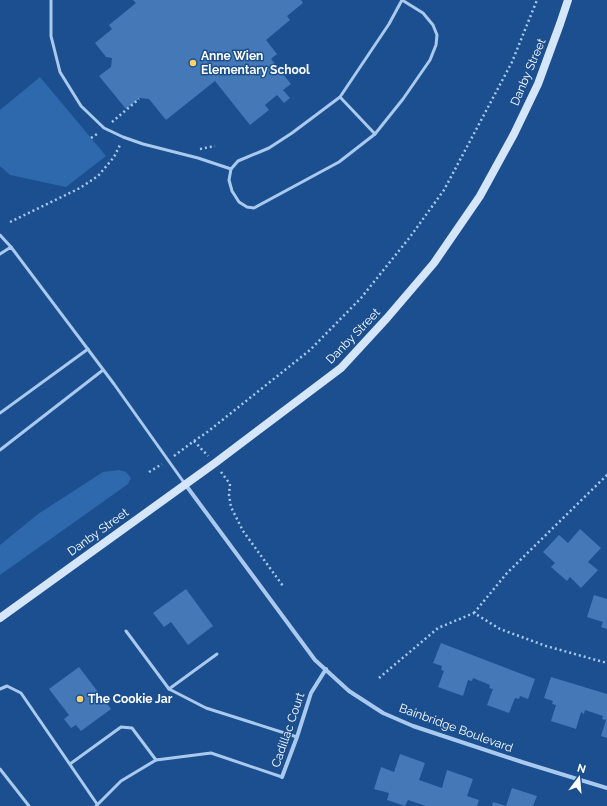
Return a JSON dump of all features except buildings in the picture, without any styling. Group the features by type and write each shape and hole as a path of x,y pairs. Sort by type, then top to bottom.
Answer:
{"street":[{"name":"Danby Street","path":"0,618 215,463 341,368 387,318 434,263 480,196 514,134 538,84 568,0"},
{"name":"Bainbridge Boulevard","path":"185,484 315,660 349,691 383,712 412,726 607,788"},
{"name":"Cadillac Court","path":"282,777 311,693 326,670"}],"lane":[{"path":"51,0 51,36 60,72 80,106 104,128 124,137 143,144 198,158 231,169"},
{"path":"402,0 423,13 434,26 437,35 436,45 430,60 404,99 375,134 339,162 254,208 247,208 239,202 232,191 229,180 231,169 238,161 269,148 340,98 389,24 402,0"},
{"path":"340,98 375,134"},
{"path":"0,235 88,349 185,484"},
{"path":"0,254 10,247"},
{"path":"0,413 88,349"},
{"path":"0,450 103,370"},
{"path":"126,630 169,689 206,708 297,737"},
{"path":"169,689 217,654"},
{"path":"0,688 7,686 22,693 96,805 121,781 156,760 211,753 282,777"},
{"path":"70,764 121,727 132,728 156,760"},
{"path":"0,769 28,806"}],"path":[{"path":"194,441 310,350 361,298 405,243 444,190 512,62 537,0"},
{"path":"91,138 139,99"},
{"path":"10,222 80,188 98,176 114,157 124,137"},
{"path":"193,150 215,146"},
{"path":"379,678 438,628 474,613 507,573 607,475"},
{"path":"230,484 229,495 231,507 240,525 283,586"},
{"path":"474,613 500,629 546,646 607,663"}],"shaded area":[{"path":"40,77 106,156 66,187 10,175 0,166 0,110"},
{"path":"119,470 126,472 131,478 128,484 0,575 0,545 38,514 103,472"}],"place":[{"name":"Anne Wien Elementary School","path":"193,63"},
{"name":"The Cookie Jar","path":"80,699"}]}
